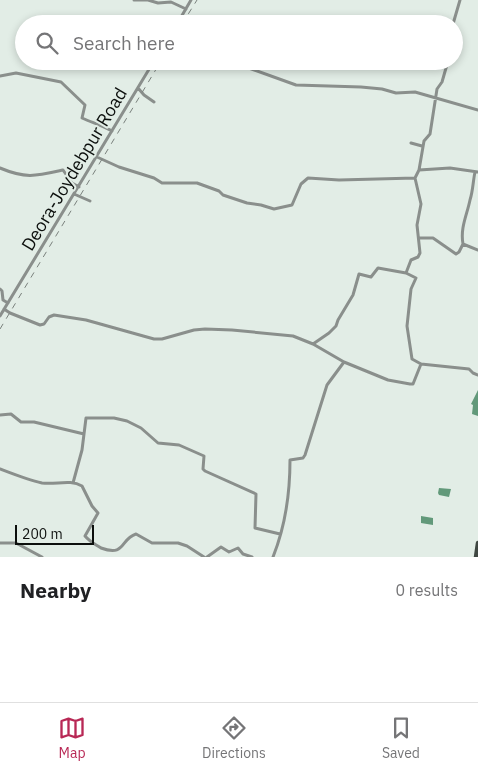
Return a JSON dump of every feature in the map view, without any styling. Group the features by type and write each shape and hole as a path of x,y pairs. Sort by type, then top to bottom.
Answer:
{"main road":[{"path":"476,557 478,543"}],"street":[{"path":"134,0 148,0 158,4 171,2 186,9"},
{"path":"182,15 191,0"},
{"path":"456,15 460,0"},
{"name":"Deora-Joydebpur Road","path":"0,316 149,70"},
{"path":"257,70 296,85 361,87 396,93 415,92 478,110"},
{"path":"406,273 412,259 420,255 417,225 421,204 415,178 419,170 424,140 430,134 435,98 445,70"},
{"path":"0,76 16,73 62,83 85,105 82,118 99,123 112,131"},
{"path":"138,88 144,96 154,102"},
{"path":"411,143 422,146"},
{"path":"97,157 119,167 154,178 162,183 197,183 218,191 223,195 274,209 292,205 301,184 308,178 339,180 415,178"},
{"path":"0,168 15,175 30,177 63,170 72,183 79,187"},
{"path":"419,170 450,168 476,172 463,225 462,237 464,244 459,252 456,254 433,238 419,238"},
{"path":"74,194 90,201"},
{"path":"464,244 478,250"},
{"path":"313,344 336,327 353,295 359,274 371,277 378,268 406,273 416,279 411,289 407,326 412,359 422,364 470,369 478,375"},
{"path":"0,289 3,300 8,303"},
{"path":"4,309 40,325 44,324 49,317 54,315 86,320 162,340 194,330 232,330 291,336 313,344 344,362 388,380 410,384 412,384 422,364"},
{"path":"273,557 280,534 290,478 290,460 303,458 305,455 327,385 344,362"},
{"path":"0,415 10,414 21,422 34,422 84,434"},
{"path":"73,482 82,450 86,418 114,418 136,425 158,444 178,445 205,457 203,469 205,471 256,494 255,528 280,534"},
{"path":"0,469 43,483 73,482 82,486 92,506 98,511 98,515 85,536 93,544 111,554 120,550 132,535 136,534 152,543 178,543 206,557 221,547 228,552 238,548 243,554 252,557"},
{"path":"0,543 16,543 42,557"}],"shaded area":[{"path":"478,390 478,416 472,414 473,405 471,404"},
{"path":"439,488 451,489 449,497 439,495"},
{"path":"421,516 433,518 433,525 421,523"}],"railway":[{"path":"188,15 197,0"},
{"path":"0,329 156,70"}]}
